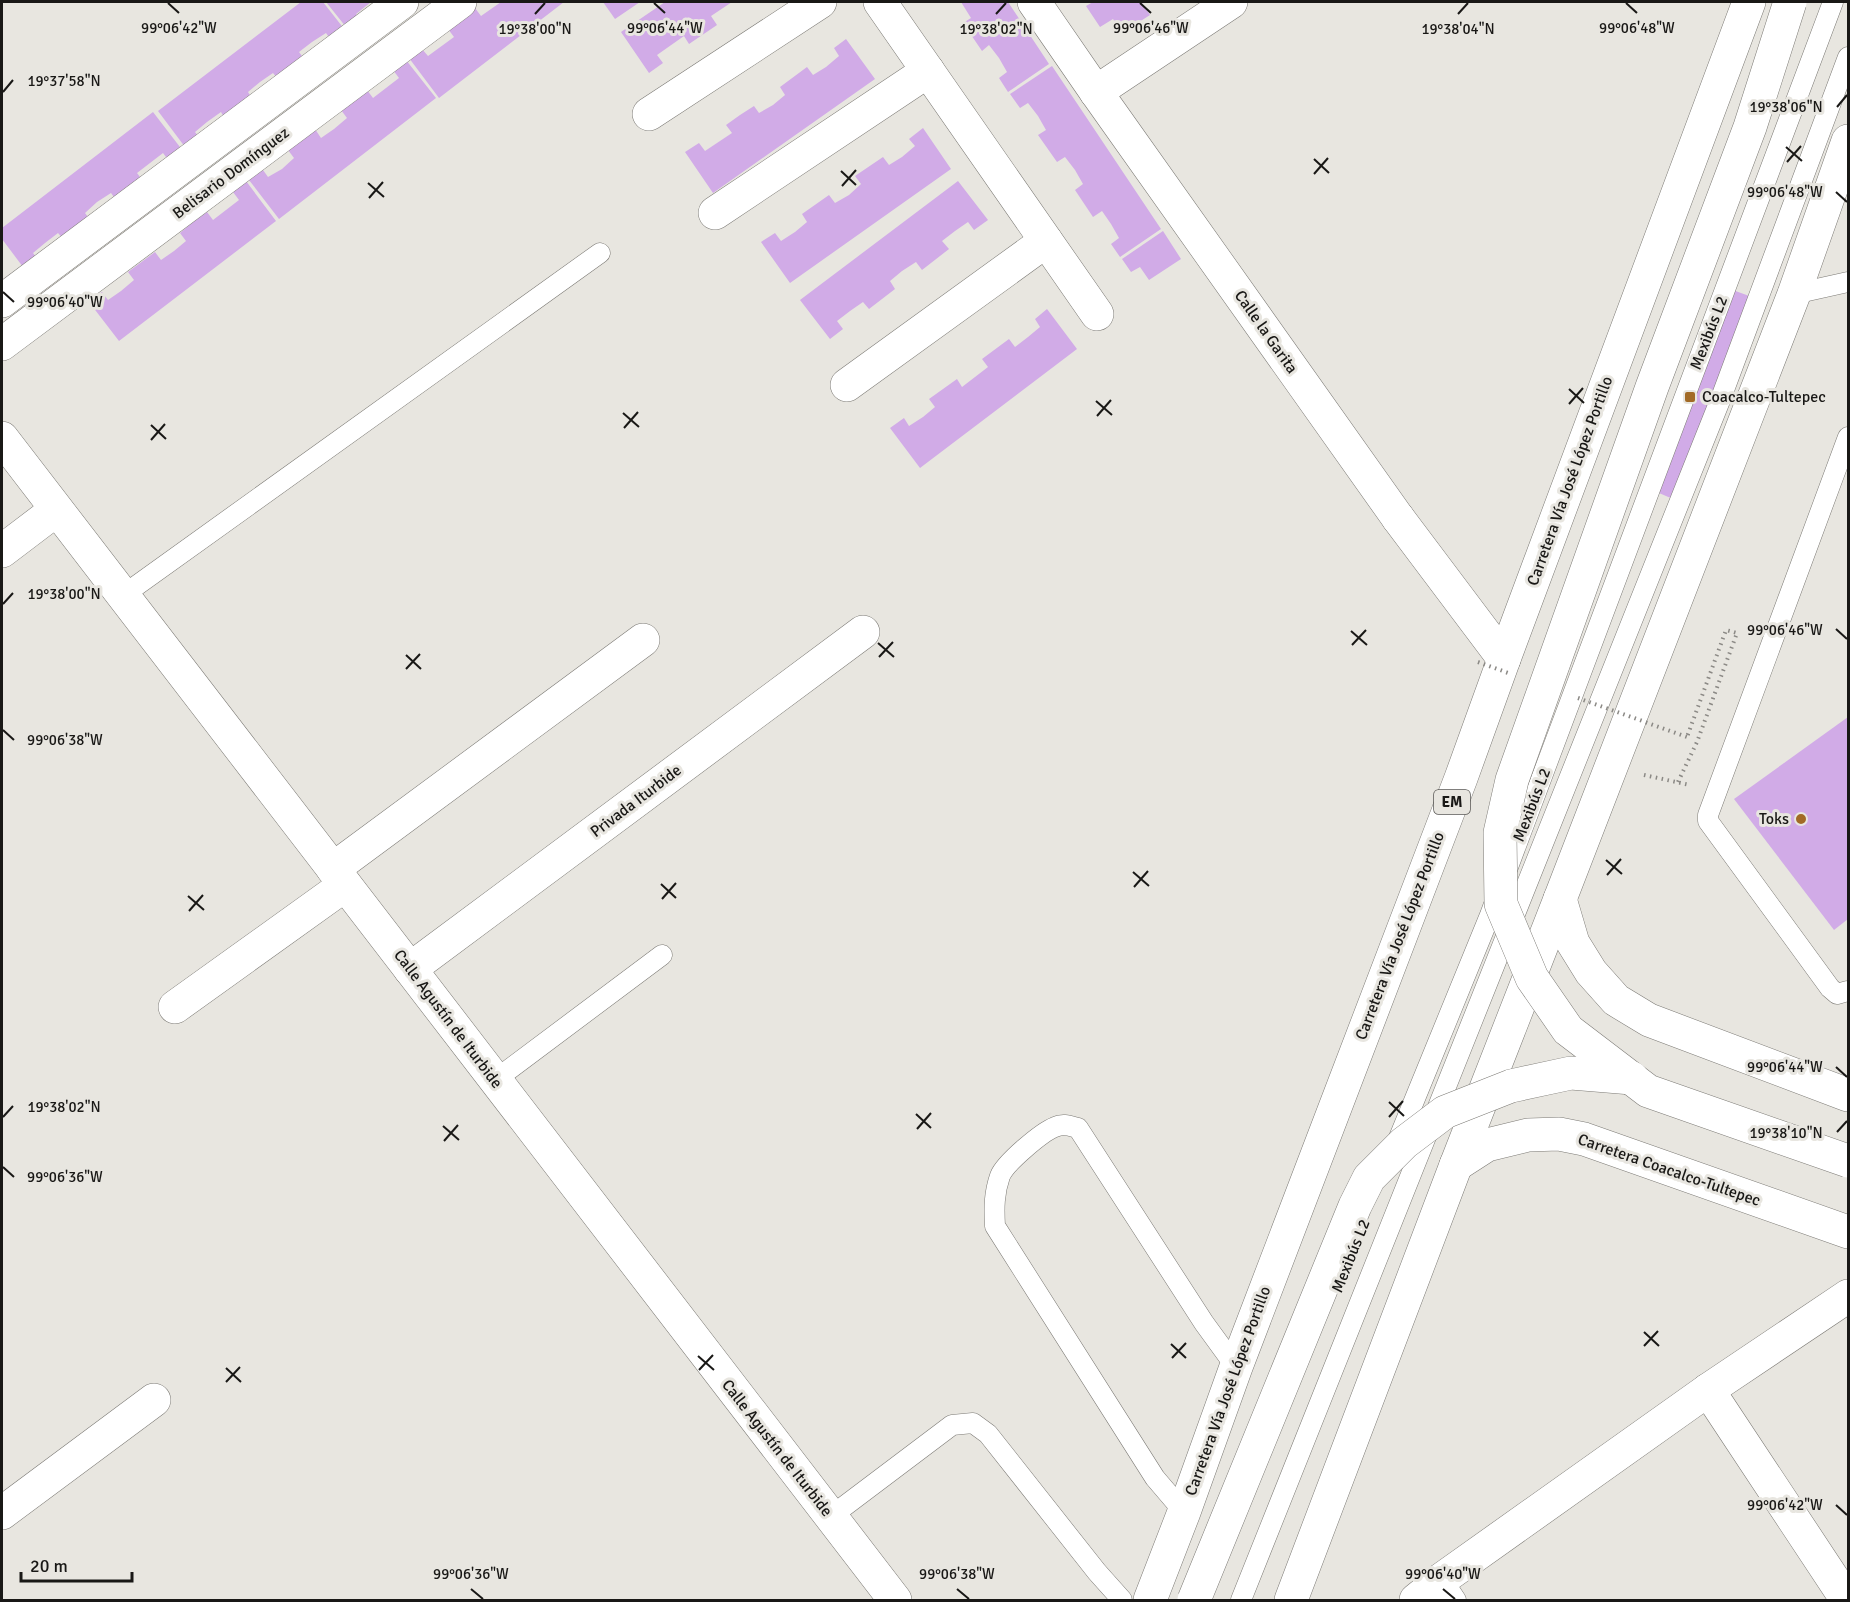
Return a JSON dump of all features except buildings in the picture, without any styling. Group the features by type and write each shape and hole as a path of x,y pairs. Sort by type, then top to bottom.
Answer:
{"main road":[{"path":"2,301 402,2"},
{"name":"Belisario Domínguez","path":"2,344 460,2"},
{"path":"649,114 820,2"},
{"path":"880,2 1097,314"},
{"name":"Calle la Garita","path":"1034,2 1398,518 1498,665"},
{"name":"Carretera Vía José López Portillo","path":"1150,1600 1236,1367 1461,778 1498,665 1749,2"},
{"path":"1790,2 1750,127 1652,387 1512,780 1500,833 1501,904 1532,978 1568,1030 1648,1091 1848,1161"},
{"path":"1096,92 1212,7"},
{"path":"715,213 928,71"},
{"path":"1291,1600 1456,1165 1794,294 1848,148"},
{"path":"847,385 1046,241"},
{"name":"Calle Agustín de Iturbide","path":"2,438 895,1600"},
{"path":"2,551 56,510"},
{"name":"Privada Iturbide","path":"410,969 862,632"},
{"path":"175,1007 643,640"},
{"path":"1560,899 1573,943 1591,972 1617,1000 1649,1020 1848,1095"},
{"path":"1194,1600 1355,1206 1369,1179 1404,1143 1445,1112 1511,1086 1571,1073 1670,1082 1793,1121 1848,1142"},
{"name":"Carretera Coacalco-Tultepec","path":"1456,1165 1487,1145 1528,1135 1559,1134 1584,1139 1848,1232"},
{"path":"1416,1600 1449,1590 1708,1390 1848,1296"},
{"path":"1708,1390 1847,1600"},
{"path":"2,1513 154,1400"}],"lane":[{"name":"Mexibús L2","path":"1210,1600 1490,915 1833,2"},
{"name":"Mexibús L2","path":"1241,1600 1721,398 1848,57"},
{"path":"122,596 600,253"},
{"path":"1794,294 1848,282"},
{"path":"1848,437 1707,821 1830,988 1837,994 1848,991"},
{"path":"495,1080 662,955"},
{"path":"1184,1512 1155,1478 995,1226 994,1199 1001,1173 1016,1155 1055,1126 1067,1125 1078,1128 1204,1323 1236,1367"},
{"path":"830,1517 952,1425 973,1423 988,1434 1097,1572 1122,1600"}],"path":[{"path":"1577,698 1687,737 1726,630 1737,633 1696,742 1678,782"},
{"path":"1610,769 1678,782 1716,793"}],"place":[{"name":"Coacalco-Tultepec","path":"1690,397"},
{"name":"Toks","path":"1801,819"}]}
